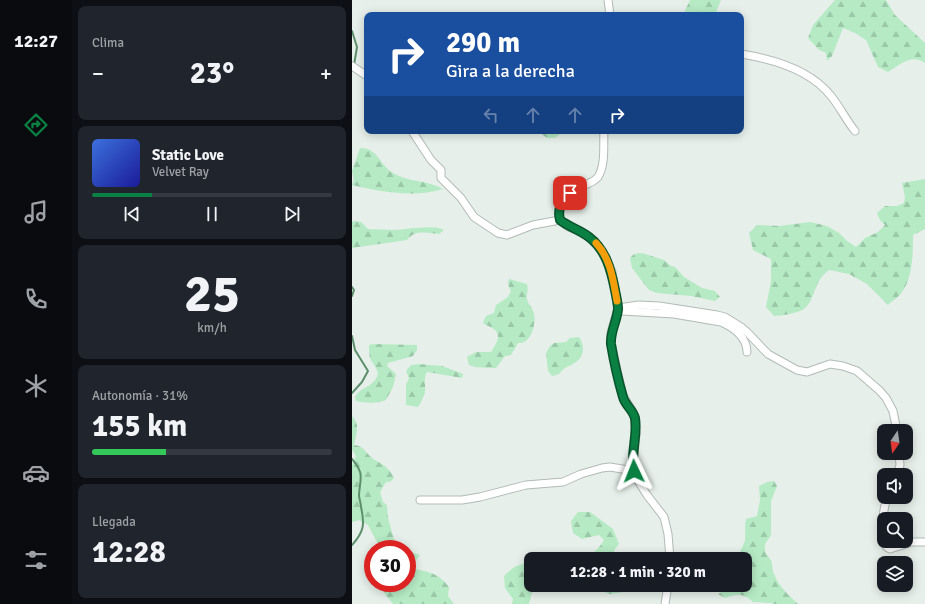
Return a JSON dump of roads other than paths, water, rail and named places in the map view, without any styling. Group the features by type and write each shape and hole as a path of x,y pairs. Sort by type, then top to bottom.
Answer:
{"street":[{"path":"608,0 610,12"},
{"path":"744,55 770,60 788,66 813,79 830,94 855,131"},
{"path":"354,67 364,74"},
{"path":"414,134 431,160 441,170 441,178 461,198 474,217 494,231 507,235 533,225 560,220"},
{"path":"604,134 603,160 598,176 594,181 576,189 565,198 558,211 560,220 567,226 590,238 602,251 612,272 618,309 611,337 611,344 623,396 633,412 635,421 636,434 633,461 634,471 647,495 664,517 668,534 669,552"},
{"path":"618,309 639,305 659,306 725,317 748,333 768,354 797,370 807,372 830,364 852,368 877,387 886,398 893,411 896,424"},
{"path":"618,309 674,314 721,322 728,325 741,336 745,343 747,352"},
{"path":"420,500 462,500 476,498 526,485 562,482 581,474 602,468 634,471"},
{"path":"886,504 882,527 882,541 884,545 890,548 912,542 925,542"},
{"path":"665,604 667,592"}],"waterway":[{"path":"352,31 357,47 354,65"},
{"path":"352,287 354,290 352,296"},
{"path":"352,336 355,350 368,371 362,382 352,393"},
{"path":"352,459 359,469 361,476 359,495 363,523 361,532 352,545"}]}
